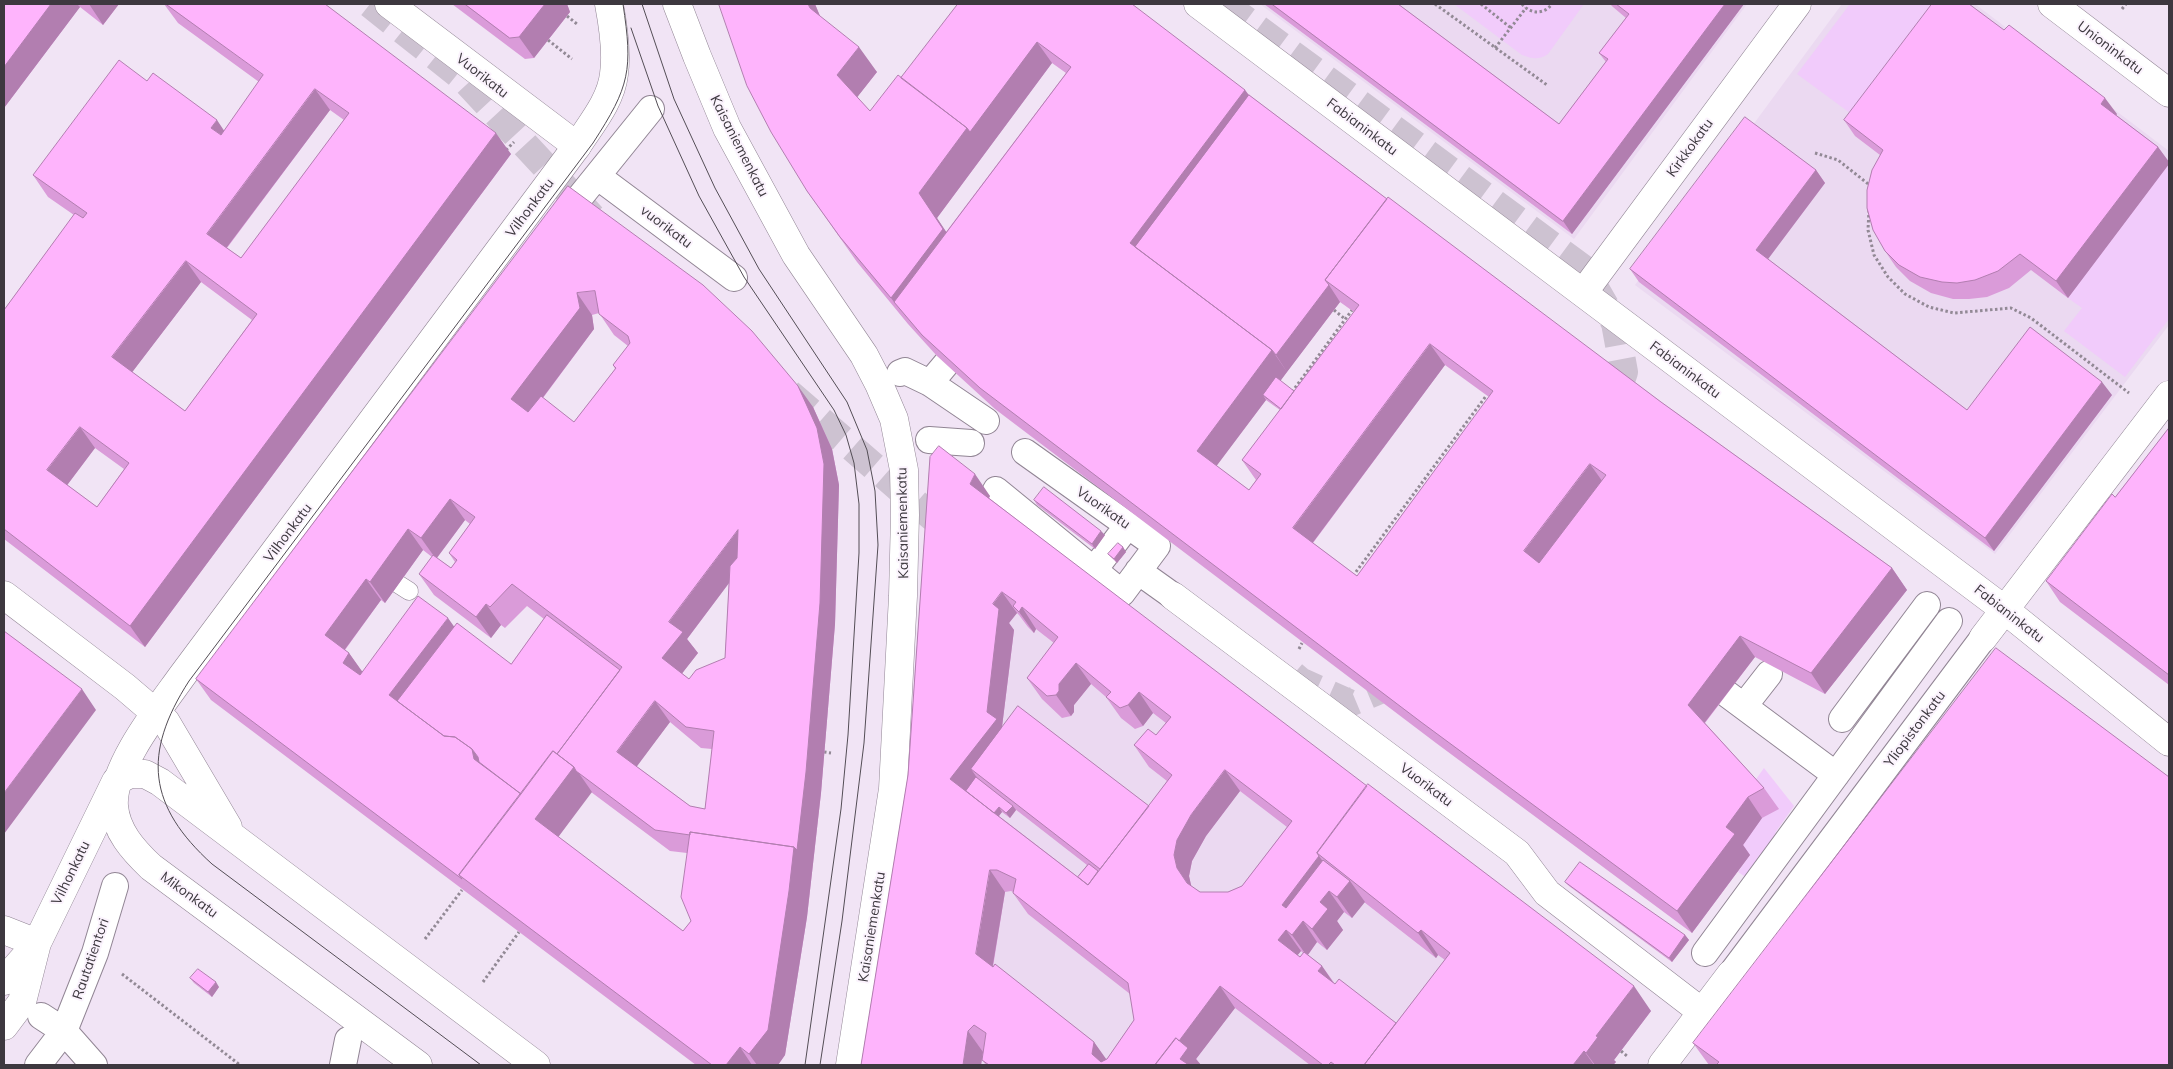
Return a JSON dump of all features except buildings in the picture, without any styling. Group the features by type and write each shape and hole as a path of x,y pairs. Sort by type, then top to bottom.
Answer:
{"street":[{"name":"Vuorikatu","path":"389,4 577,146"},
{"path":"577,146 604,106 614,74 613,27 609,4"},
{"name":"Kaisaniemenkatu","path":"678,4 696,56 727,128 796,255 864,355 879,384 894,419 904,470 903,596 893,789 850,1065"},
{"name":"Fabianinkatu","path":"1198,4 2005,610 2169,742"},
{"name":"Kirkkokatu","path":"1583,293 1797,4"},
{"name":"Unioninkatu","path":"2052,4 2169,93"},
{"path":"576,202 597,176 629,126 651,109"},
{"name":"Vilhonkatu","path":"4,1026 22,1002 37,943 116,781 157,712 577,146"},
{"name":"vuorikatu","path":"597,176 672,247 734,278"},
{"path":"900,373 905,371 938,374 961,393 986,421"},
{"name":"Yliopistonkatu","path":"1662,1065 1983,638 2162,404"},
{"path":"929,440 959,456"},
{"name":"Vuorikatu","path":"996,490 1122,593 1156,546 1025,452"},
{"path":"1094,570 1128,526"},
{"name":"Vuorikatu","path":"1138,571 1517,853 1547,893 1702,1012"},
{"path":"4,595 157,712 175,736 234,837"},
{"path":"1836,774 1828,738 1927,605"},
{"path":"1705,953 1949,621"},
{"path":"1769,674 1736,700 1828,738"},
{"path":"116,781 130,774 145,774 160,782 536,1065"},
{"name":"Mikonkatu","path":"116,781 114,806 119,825 127,841 151,867 418,1065"},
{"name":"Rautatientori","path":"38,1065 64,1030 95,953 115,886"},
{"path":"4,930 37,943"},
{"name":"Vilhonkatu","path":"4,981 37,943"},
{"path":"41,1016 64,1030 94,1065"}],"path":[{"path":"1435,4 1547,85"},
{"path":"1481,4 1511,28"},
{"path":"1522,4 1535,12 1543,12 1552,4"},
{"path":"2122,8 2126,4"},
{"path":"1495,48 1526,8"},
{"path":"566,16 577,24"},
{"path":"548,40 572,59"},
{"path":"506,150 514,142"},
{"path":"1815,153 1838,160 1872,187 1871,196"},
{"path":"1869,204 1868,230 1874,256 1888,276 1905,294 1929,307 1954,313 2011,308 2031,318 2162,404"},
{"path":"1334,310 1346,319"},
{"path":"1292,392 1352,310"},
{"path":"1349,580 1486,396"},
{"path":"1392,522 1400,527"},
{"path":"824,752 831,753"},
{"path":"426,939 462,890"},
{"path":"483,982 519,932"},
{"path":"95,953 240,1065"},
{"path":"1620,1051 1627,1056"}],"shaded area":[{"path":"1260,4 1747,4 1574,239"},
{"path":"1454,4 1584,4 1548,54 1536,58 1522,55"},
{"path":"1842,4 1975,4 2169,151 2169,325 1995,554 1635,285"},
{"path":"1850,4 1956,4 1865,124 1797,74"},
{"path":"2169,164 2169,319 2125,377 2064,331 2082,308 2068,298"},
{"path":"985,505 1651,1011 1610,1065 879,1065"},
{"path":"1764,768 1794,806 1775,833 1781,838 1750,880 1738,872 1750,855 1741,848 1754,782"}],"tunnel":[{"path":"370,4 464,79 592,217"},
{"path":"1224,4 1584,269 1615,323 1624,372 1611,409"},
{"path":"789,393 931,516 958,534"},
{"path":"1293,675 1300,681 1349,703 1387,687 1403,675"}],"tram line":[{"path":"481,1065 212,864 191,842 175,821 164,800 159,778 159,756 164,732 174,707 189,681 593,143 615,107 626,77 628,46 623,4"},
{"path":"642,4 674,99 715,188 759,269 847,402 867,450 875,491 878,545 864,743 842,921 820,1065"},
{"path":"631,28 658,106 699,196 744,277 834,410 846,435 854,463 859,504 859,553 848,735 841,809 805,1065"}]}
